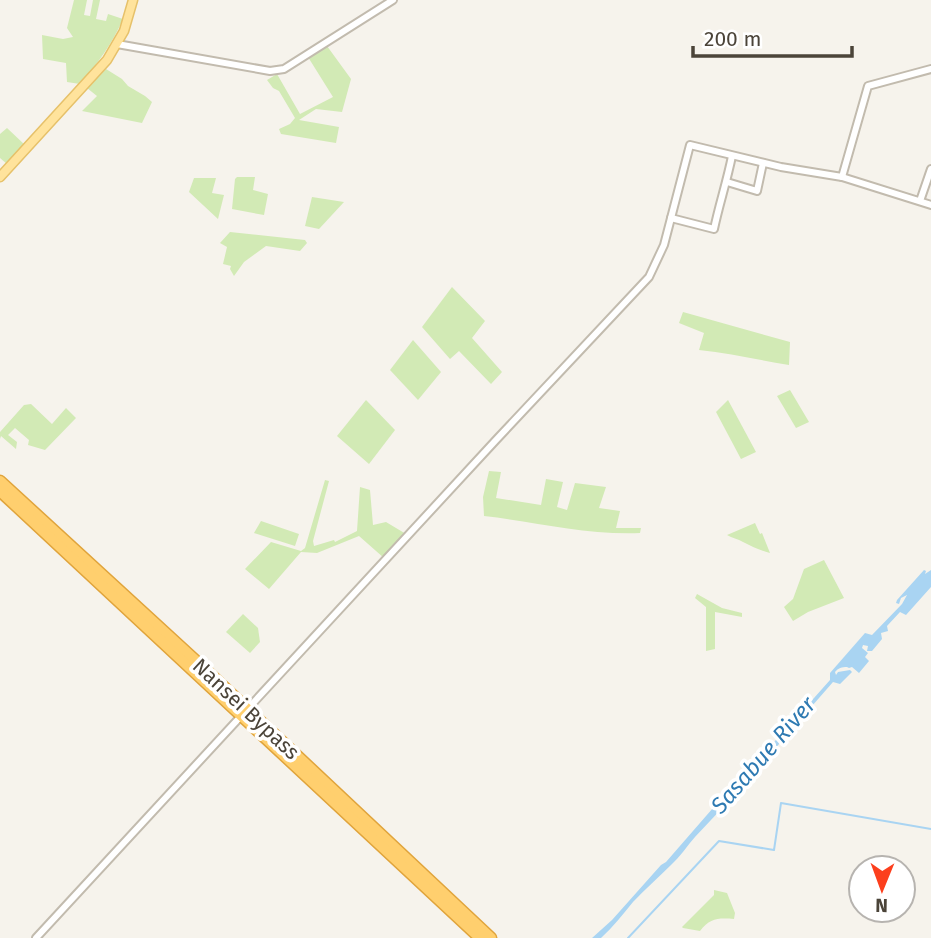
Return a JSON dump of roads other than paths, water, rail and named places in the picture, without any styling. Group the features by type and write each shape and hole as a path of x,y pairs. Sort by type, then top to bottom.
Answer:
{"highway":[{"name":"Nansei Bypass","path":"0,481 480,938"},
{"name":"Nansei Bypass","path":"0,491 491,938"}],"main road":[{"path":"0,177 107,60 127,23 133,0"}],"street":[{"path":"117,44 277,71 393,0"},
{"path":"842,177 869,86 931,69"},
{"path":"36,938 649,277 664,245 691,145 763,163 842,177 931,205"},
{"path":"671,218 714,229 732,156"},
{"path":"727,182 757,191 763,163"},
{"path":"920,201 931,169"}],"water":[{"name":"Sasabue River","path":"924,570 925,574 931,570 931,587 906,615 900,612 887,626 888,631 881,633 882,639 872,651 867,651 868,646 863,645 862,648 868,653 865,657 869,661 859,673 852,667 836,671 836,675 838,672 852,672 840,684 833,682 677,859 601,938 592,938 666,862 753,762 814,698 830,680 830,673 865,633 872,635 902,604 907,595 901,598 899,604 896,603 897,600"}],"waterway":[{"path":"628,938 719,841 774,850 781,803 931,829"}]}
